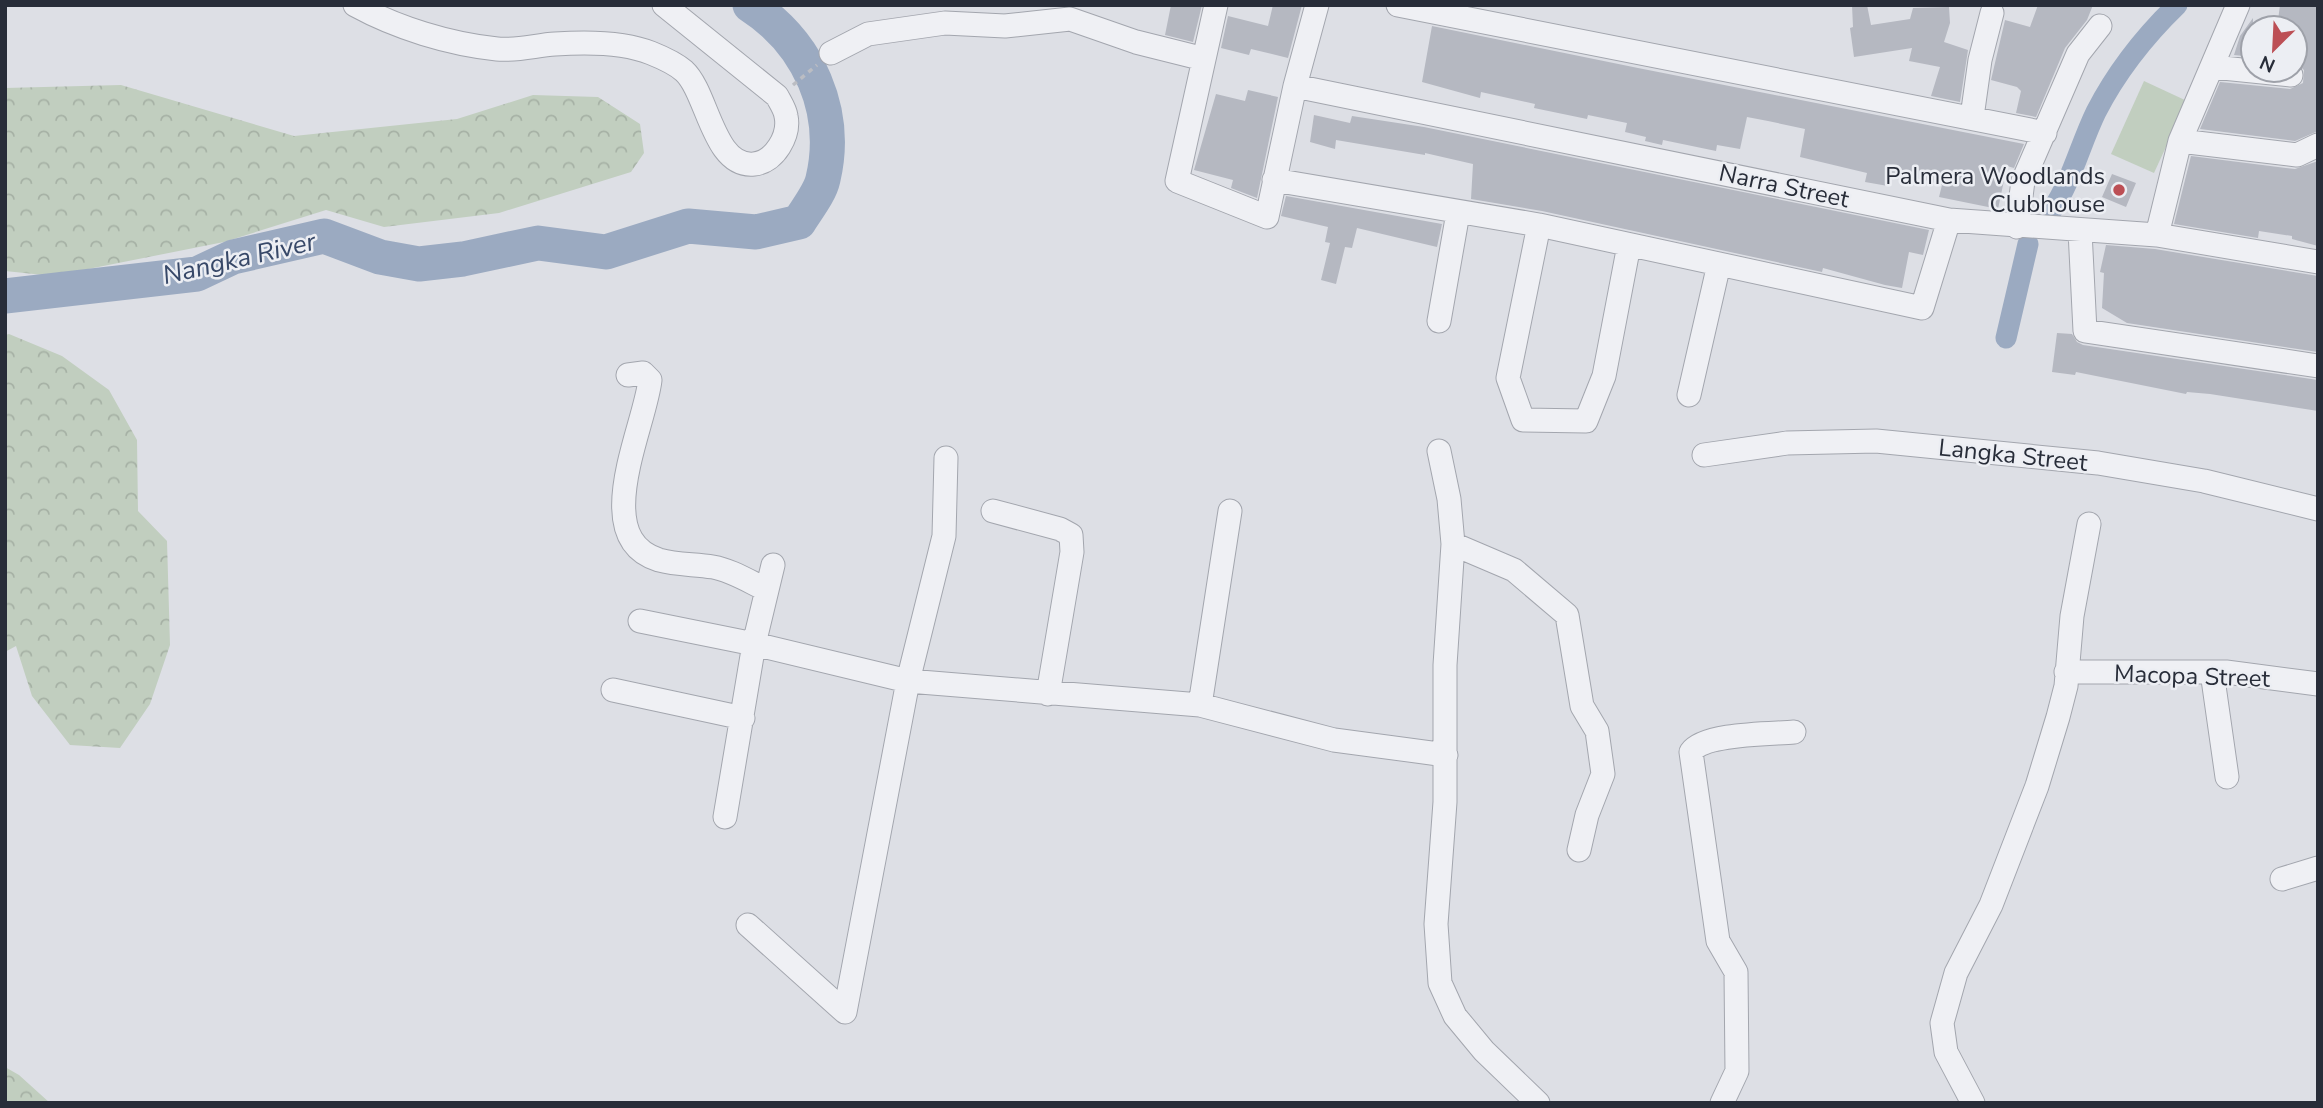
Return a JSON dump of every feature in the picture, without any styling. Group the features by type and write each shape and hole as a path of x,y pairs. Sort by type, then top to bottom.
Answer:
{"street":[{"path":"355,5 384,21 498,49 558,43 610,46 649,52 684,71 699,90 723,148 736,159 753,164 769,158 782,144 787,117 777,96 664,5"},
{"path":"1216,5 1177,181 1267,217 1295,86 1317,5"},
{"path":"1398,5 2045,133"},
{"path":"2157,235 2180,141 2238,5"},
{"path":"1972,117 1980,60 1992,13"},
{"path":"831,53 868,34 945,23 1004,26 1070,19 1136,42 1204,59"},
{"path":"2017,227 2023,181 2078,54 2101,26"},
{"path":"2213,67 2239,70"},
{"name":"Narra Street","path":"1295,86 1948,220 2157,235 2318,262"},
{"path":"2180,141 2297,155 2318,145"},
{"path":"1274,180 1539,225 1922,307 1948,220"},
{"path":"1439,321 1458,213"},
{"path":"1539,225 1508,378 1523,420 1586,421 1604,376 1629,245"},
{"path":"2080,231 2085,331 2318,366"},
{"path":"1689,395 1719,264"},
{"path":"628,375 643,373 650,380 622,503 626,525 639,548 660,560 713,567 767,590"},
{"name":"Langka Street","path":"1704,454 1787,443 1876,441 2098,463 2204,481 2318,509"},
{"path":"1439,451 1449,499 1453,544 1445,665 1446,755 1436,925 1440,983 1455,1016 1484,1051 1538,1103"},
{"path":"748,925 845,1013 908,681 944,536 946,458"},
{"path":"993,511 1060,529 1071,535 1072,552 1048,694"},
{"path":"1200,705 1230,511"},
{"path":"1973,1103 1946,1052 1942,1034 1944,1015 1956,973 1991,905 2037,786 2058,718 2072,616 2089,524"},
{"path":"1453,544 1514,570 1567,615 1582,706 1597,732 1603,774 1587,815 1579,850"},
{"path":"725,817 754,645 773,565"},
{"path":"640,621 908,681 1200,705 1334,740 1446,755"},
{"path":"2212,672 2227,777"},
{"name":"Macopa Street","path":"2066,673 2212,672 2318,684"},
{"path":"613,690 743,718"},
{"path":"1722,1103 1737,1071 1736,972 1718,941 1691,752 1696,746 1709,740 1794,732"},
{"path":"2283,879 2318,868"}],"path":[{"path":"785,93 831,53"}],"green space":[{"path":"2144,81 2187,101 2154,173 2111,154"},
{"path":"121,85 294,136 457,119 533,95 598,97 640,124 644,153 631,172 499,213 384,227 326,210 224,242 53,276 5,271 5,88"},
{"path":"9,334 62,356 109,390 137,440 138,511 167,541 170,645 150,704 120,748 70,745 32,696 16,646 5,652 5,335"},
{"path":"5,1067 19,1075 50,1103 5,1103"}],"building":[{"path":"1171,5 1202,5 1193,42 1165,35"},
{"path":"1273,5 1302,5 1288,58 1251,49 1249,55 1221,48 1228,16 1268,26"},
{"path":"1852,5 1867,5 1871,25 1910,19 1913,8 1949,7 1950,23 1944,42 1968,50 1960,102 1931,96 1940,67 1909,61 1912,48 1854,57 1850,28 1853,27"},
{"path":"2038,5 2093,5 2087,20 2065,48 2036,117 2016,113 2021,91 2017,87 1991,80 2005,20 2030,27"},
{"path":"2280,5 2318,5 2318,131 2295,141 2200,129 2220,82 2290,89 2309,84 2309,14 2279,14"},
{"path":"1432,26 2024,144 2014,168 2007,166 1998,209 1939,197 1942,185 1891,173 1888,186 1865,182 1867,173 1800,157 1805,129 1747,117 1740,149 1717,145 1716,151 1663,140 1662,145 1645,141 1646,137 1625,132 1627,123 1588,115 1587,119 1534,108 1535,104 1481,92 1480,98 1422,82"},
{"path":"2239,39 2239,56 2234,55"},
{"path":"1248,90 1278,97 1257,198 1231,188 1233,180 1194,170 1216,94 1245,101"},
{"path":"1314,115 1350,123 1352,116 1424,127 1929,230 1923,255 1909,252 1902,288 1885,285 1823,268 1822,272 1542,211 1471,199 1473,164 1425,153 1336,140 1335,149 1310,142"},
{"path":"2191,156 2295,169 2318,161 2318,246 2292,239 2292,236 2259,231 2258,238 2174,224"},
{"name":"Palmera Woodlands Clubhouse","path":"2112,174 2136,183 2126,207 2102,197"},
{"path":"1286,196 1442,224 1437,247 1357,228 1352,248 1345,247 1336,284 1321,280 1330,243 1325,242 1328,227 1281,216"},
{"path":"2106,245 2155,249 2318,276 2318,352 2127,323 2102,308 2104,273 2100,272"},
{"path":"2057,333 2072,334 2077,342 2083,345 2318,380 2318,411 2210,394 2186,394 2076,372 2075,375 2052,372"}],"waterway":[{"name":"Nangka River","path":"5,296 197,274 233,257 324,236 380,257 419,264 463,259 538,243 606,252 688,226 756,232 799,222 823,179 827,128 822,104 815,81 789,39 750,5"},
{"path":"2052,210 2065,187 2096,112 2113,83 2143,42 2177,5"},
{"path":"2006,338 2028,244"}],"place":[{"name":"Palmera Woodlands Clubhouse","path":"2119,190"}]}
